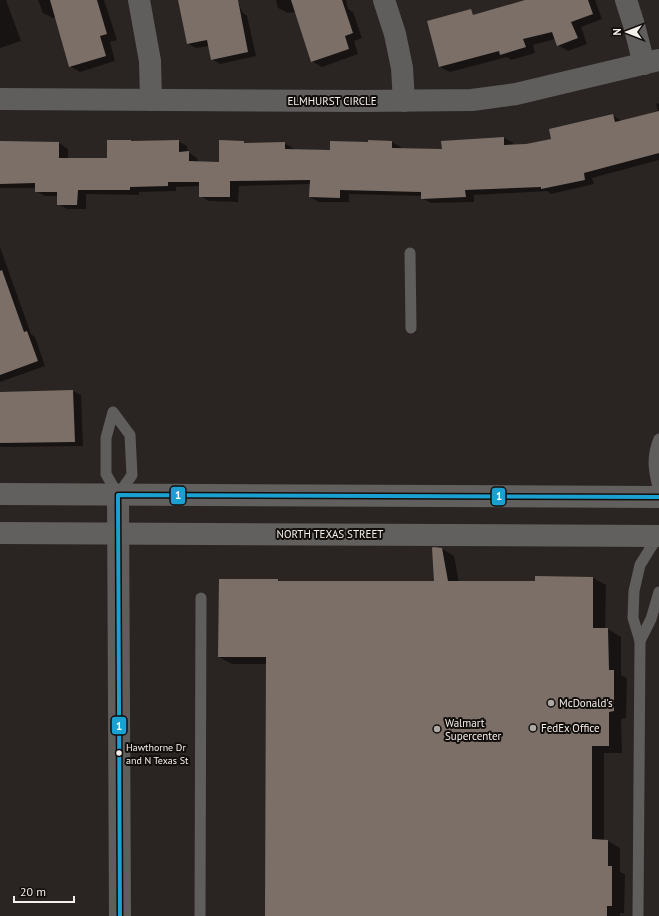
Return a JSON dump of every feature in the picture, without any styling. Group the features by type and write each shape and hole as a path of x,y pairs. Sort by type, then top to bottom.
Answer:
{"main road":[{"path":"0,494 659,496"},
{"name":"NORTH TEXAS STREET","path":"0,533 659,535"}],"street":[{"path":"139,0 150,61 151,100"},
{"path":"384,0 395,34 402,68 404,101"},
{"path":"626,0 634,25 651,62"},
{"name":"ELMHURST CIRCLE","path":"0,99 472,100 516,94 651,62"},
{"path":"118,495 120,916"}],"lane":[{"path":"410,253 411,328"},
{"path":"113,412 130,436 132,475 118,495 106,474 106,438 113,412"},
{"path":"659,439 654,449 653,472 659,491"},
{"path":"638,916 640,641 633,618 634,591 640,565 659,535"},
{"path":"640,641 651,619 659,592"},
{"path":"200,916 201,598"}],"building":[{"path":"50,0 97,0 107,34 100,36 106,56 69,67"},
{"path":"178,0 238,0 248,52 211,60 207,40 187,44"},
{"path":"291,0 342,0 353,33 345,36 349,49 311,62"},
{"path":"525,0 588,0 593,14 571,22 578,38 557,46 552,32 523,39 526,47 500,55 499,51 439,67 427,21 471,9 473,15"},
{"path":"659,111 659,153 584,173 585,180 541,189 541,187 465,190 466,197 421,199 421,192 340,190 340,198 309,197 310,180 230,181 230,197 199,197 199,182 168,182 168,186 130,187 130,190 78,190 77,205 57,205 57,192 35,192 35,183 0,184 0,141 59,142 59,158 107,158 107,140 179,140 179,152 189,151 189,161 219,162 219,140 244,141 244,143 285,142 285,149 330,150 330,141 392,141 392,148 442,149 441,141 504,137 504,145 526,144 551,139 549,129 613,114 615,122"},
{"path":"2,270 24,332 27,331 38,361 0,375 0,271"},
{"path":"73,390 75,442 0,443 0,392"},
{"name":"Walmart Supercenter","path":"433,547 442,548 448,581 535,581 535,576 593,577 593,628 608,628 609,670 614,670 614,711 609,712 609,746 592,746 592,839 608,840 608,866 612,866 612,906 607,906 607,916 265,916 266,657 218,657 219,579 278,579 278,581 434,581"}],"transit line":[{"name":"1","path":"120,916 118,495 659,497"}],"place":[{"name":"McDonald's","path":"551,703"},
{"name":"FedEx Office","path":"533,728"},
{"name":"Walmart Supercenter","path":"437,729"},
{"name":"Hawthorne Dr and N Texas St","path":"119,753"}]}
